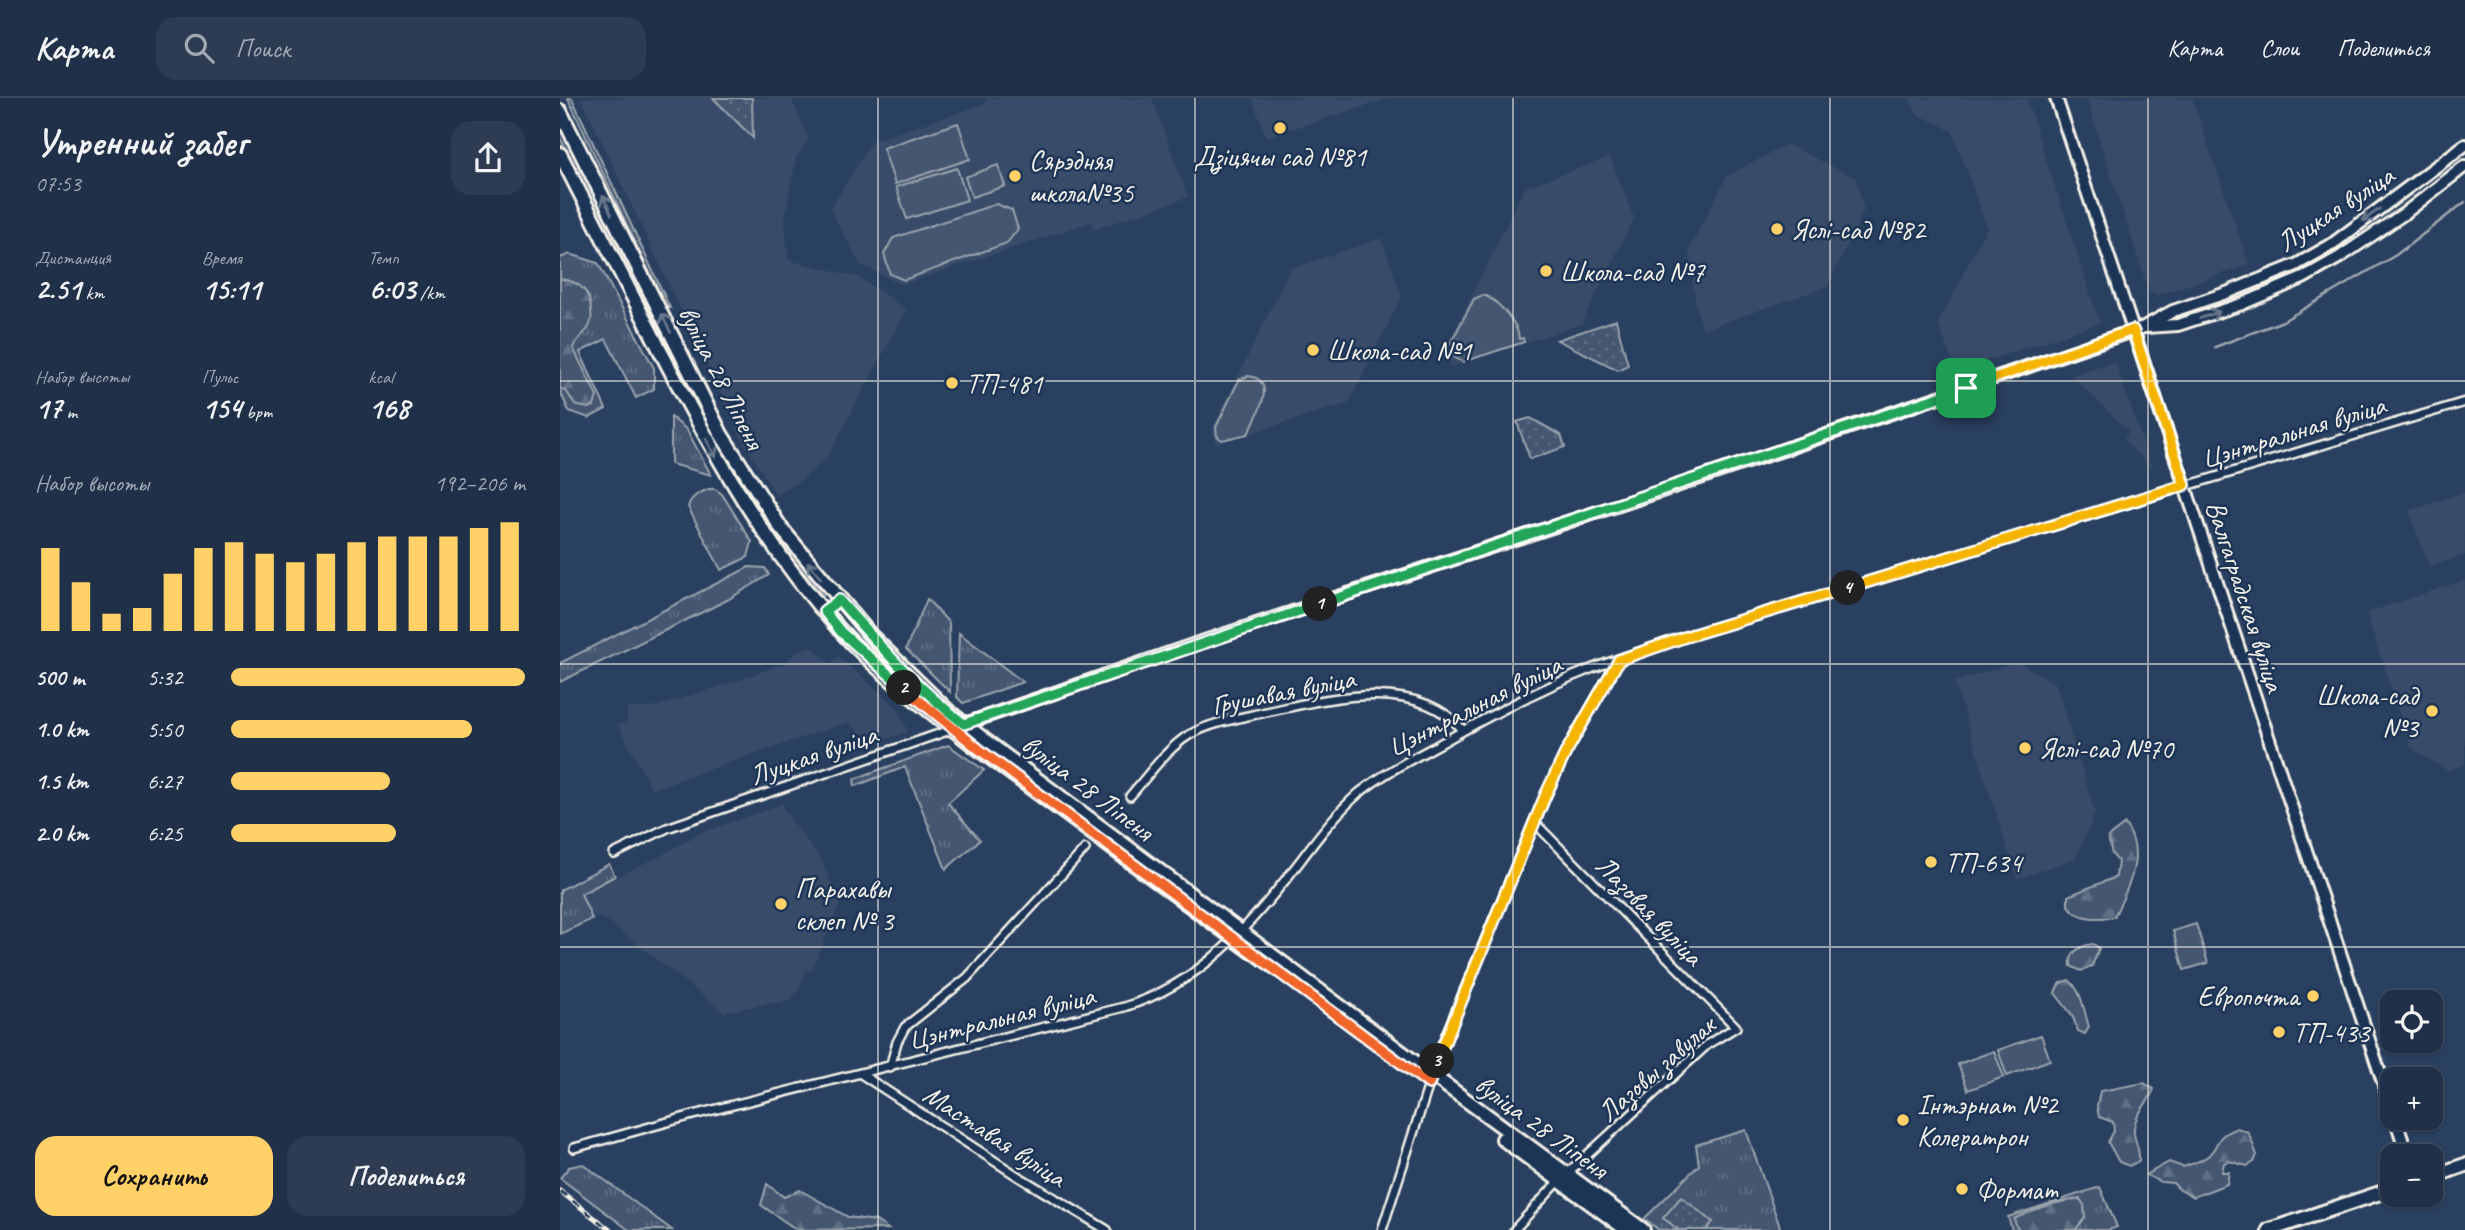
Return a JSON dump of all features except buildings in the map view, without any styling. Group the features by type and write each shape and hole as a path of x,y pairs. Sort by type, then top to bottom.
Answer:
{"main road":[{"name":"Валгаградская вуліца","path":"2056,98 2138,329 2185,485 2380,1073"},
{"name":"вуліца 28 Ліпеня","path":"560,111 720,434 781,528 839,600 948,711 959,727"},
{"name":"Луцкая вуліца","path":"959,727 1186,648 1839,432 2138,329 2173,311 2229,292 2296,264 2331,245 2465,145"},
{"name":"вуліца 28 Ліпеня","path":"560,154 718,460 767,537 841,632 875,663 959,727 1431,1080 1563,1177 1643,1230"},
{"path":"2439,165 2449,178"},
{"name":"Луцкая вуліца","path":"2138,329 2178,325 2242,304 2303,278 2362,243 2465,166"},
{"path":"824,611 839,600"},
{"path":"2443,1173 2465,1165"},
{"name":"вуліца 28 Ліпеня","path":"1563,1177 1627,1230"},
{"path":"2269,1230 2380,1193"}],"street":[{"name":"Цэнтральная вуліца","path":"574,1148 1151,998 1188,977 1238,935 1264,908 1326,827 1357,795 1463,730 1554,684 1688,636 2465,401"},
{"path":"1382,1230 1448,1030 1534,821 1566,752 1619,660"},
{"name":"Грушавая вуліца","path":"1130,796 1172,748 1189,735 1223,722 1304,704 1354,695 1398,698 1440,710 1463,730"},
{"name":"Луцкая вуліца","path":"614,854 667,828 959,727"},
{"name":"Лазовая вуліца","path":"1534,821 1736,1027"},
{"path":"890,1067 897,1042 905,1027 967,978 1085,849"},
{"name":"Лазовы завулак","path":"1514,1230 1563,1177 1708,1044 1736,1027"},
{"name":"Маставая вуліца","path":"861,1074 1016,1175 1107,1230"}],"shaded area":[{"path":"581,98 791,98 809,140 796,158 785,216 788,260 858,277 907,309 827,458 803,479 776,496 742,439"},
{"name":"Сярэдняя школа№35","path":"988,98 1152,98 1188,197 1093,230 1091,222 901,285 860,264 830,209 872,141 984,104"},
{"name":"Дзіцячы сад №81","path":"1252,98 1387,98 1388,99 1266,137"},
{"path":"1909,98 2026,98 2100,323 1956,371 1938,324 1987,227 1952,131 1917,114"},
{"path":"2086,98 2192,98 2249,265 2157,295 2149,292"},
{"name":"Яслі-сад №82","path":"1787,144 1856,178 1864,210 1828,286 1703,330 1696,307 1689,249 1727,176"},
{"name":"Школа-сад №7","path":"1610,157 1634,218 1582,324 1451,367 1445,350 1525,187"},
{"name":"Школа-сад №1","path":"1381,238 1402,296 1349,403 1216,444 1212,430 1290,269"},
{"path":"2115,361 2152,469 2124,440 2128,431 2071,375"},
{"path":"2465,492 2465,555 2429,567 2409,511"},
{"name":"Школа-сад №3","path":"2465,580 2465,765 2447,771 2411,748 2366,613"},
{"path":"811,646 830,664 838,656 897,707 908,732 872,744 848,722 652,789 618,725 627,721 627,708 651,708 742,679 785,663 798,650"},
{"name":"Яслі-сад №70","path":"2018,662 2056,684 2095,813 2076,858 2017,879 1954,682"},
{"path":"783,804 785,811 823,863 840,905 811,971 806,970 797,993 790,1000 727,1011 726,1014 606,920 592,919 581,894 658,857 698,834"}],"green space":[{"path":"568,98 572,98 670,308 665,307"},
{"path":"713,98 752,98 753,138"},
{"path":"958,123 970,159 895,184 883,148"},
{"path":"560,125 684,369 644,304 560,138"},
{"path":"998,165 1005,186 972,197 965,177"},
{"path":"957,168 967,200 907,219 896,187"},
{"path":"996,204 1012,210 1018,229 1007,243 904,280 890,274 884,254 893,238"},
{"path":"570,254 598,263 654,368 654,389 636,398 606,339 580,352 606,409 589,418 569,411 560,391 560,258"},
{"path":"560,279 583,288 589,297 592,316 590,325 573,348 597,396 594,406 588,408 575,405 567,392 560,388"},
{"path":"1483,295 1495,301 1506,313 1515,326 1519,339 1523,338 1524,342 1463,362 1451,352 1451,342 1474,299"},
{"path":"1616,320 1628,365 1618,370 1557,340"},
{"path":"1248,376 1262,384 1264,392 1260,410 1248,434 1222,440 1217,436 1216,427 1239,380"},
{"path":"692,398 695,398 740,479 824,596 773,536 737,480"},
{"path":"671,417 687,430 711,475 671,464"},
{"path":"1530,418 1561,435 1565,447 1530,459 1517,422"},
{"path":"709,489 715,489 722,494 752,542 748,557 721,570 688,507 693,498"},
{"path":"749,567 765,568 769,575 727,600 560,682 560,663"},
{"path":"927,599 949,623 950,692 906,649"},
{"path":"959,633 1023,682 963,703 957,697"},
{"path":"948,745 984,770 948,803 980,840 946,869 905,767 855,786 854,779"},
{"path":"2125,824 2135,848 2135,859 2129,883 2114,917 2095,918 2077,914 2068,906 2068,896 2116,877 2118,861 2112,854 2108,837"},
{"path":"609,864 615,876 581,894 592,919 560,934 560,890"},
{"path":"2196,924 2208,963 2184,970 2173,931"},
{"path":"2093,944 2099,948 2092,966 2081,971 2071,966 2076,950"},
{"path":"2069,980 2080,995 2084,1008 2089,1027 2085,1034 2078,1031 2072,1015 2055,993 2060,984"},
{"path":"2041,1035 2050,1060 2007,1076 1998,1050"},
{"path":"1994,1051 2004,1077 1968,1090 1958,1064"},
{"path":"2144,1083 2154,1089 2134,1127 2139,1161 2129,1166 2119,1162 2108,1142 2114,1131 2113,1122 2099,1117 2097,1106 2100,1091"},
{"path":"2237,1128 2248,1132 2257,1155 2254,1162 2247,1166 2229,1161 2224,1163 2222,1172 2229,1172 2227,1184 2193,1197 2173,1183 2161,1182 2146,1175 2169,1162 2183,1167 2200,1161 2213,1151 2221,1138"},
{"path":"1746,1130 1781,1230 1659,1230 1644,1219 1699,1165 1696,1145"},
{"path":"583,1164 672,1230 629,1230 560,1178 569,1167"},
{"path":"767,1184 784,1197 800,1190 848,1217 876,1221 888,1229 797,1230 761,1205"},
{"path":"2100,1187 2117,1227 2109,1230 2012,1230 2008,1217"},
{"path":"1681,1197 1713,1222 1706,1230 1679,1230 1663,1218"},
{"path":"2080,1199 2084,1205 2085,1218 2075,1230 2017,1228 2014,1219 2022,1215"}],"waterway":[{"path":"2215,347 2283,321 2396,255 2465,202"}],"railway":[{"path":"560,1191 610,1230"}],"place":[{"name":"Дзіцячы сад №81","path":"1280,128"},
{"name":"Сярэдняя школа№35","path":"1015,176"},
{"name":"Яслі-сад №82","path":"1777,229"},
{"name":"Школа-сад №7","path":"1546,271"},
{"name":"Школа-сад №1","path":"1313,350"},
{"name":"ТП-481","path":"952,383"},
{"name":"Школа-сад №3","path":"2432,711"},
{"name":"Яслі-сад №70","path":"2025,748"},
{"name":"ТП-634","path":"1931,862"},
{"name":"Парахавы склеп № 3","path":"781,904"},
{"name":"Европочта","path":"2313,996"},
{"name":"ТП-433","path":"2279,1032"},
{"name":"Інтэрнат №2 Колератрон","path":"1903,1120"},
{"name":"Формат","path":"1962,1189"}],"route":[{"path":"2133,330 2185,485 1688,636 1619,660 1566,752 1546,794 1441,1047 1429,1084 939,718 841,632 824,611 839,600 893,658 964,724 1198,643 1966,388 2133,330"}]}
